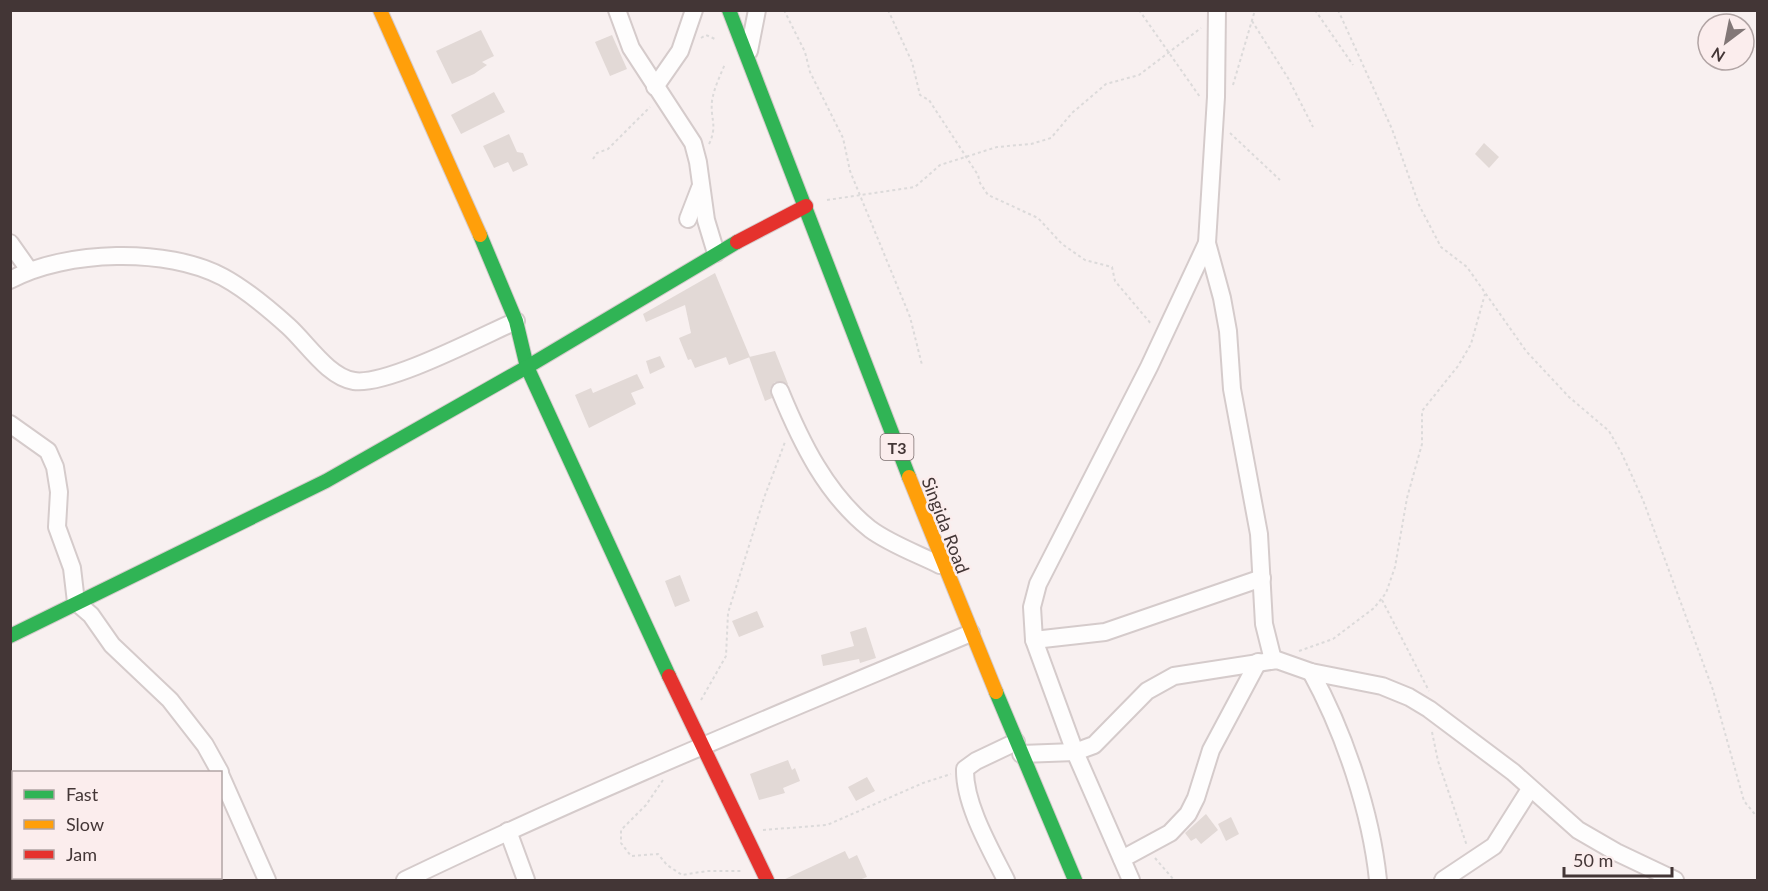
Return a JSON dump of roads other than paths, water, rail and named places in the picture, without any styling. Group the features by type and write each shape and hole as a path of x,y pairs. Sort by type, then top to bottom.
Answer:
{"main road":[{"path":"380,10 454,174 516,321 527,367 702,746 765,876"},
{"name":"Singida Road","path":"729,10 943,567 1075,880"},
{"path":"10,636 326,481 527,367 716,252 806,206"}],"street":[{"path":"616,10 631,48 693,143 706,220 716,252"},
{"path":"658,92 682,46 694,10"},
{"path":"746,53 757,10"},
{"path":"1122,859 1170,833 1188,814 1196,798 1211,750 1272,662 1264,624 1256,506 1232,389 1226,318 1207,243 1217,13"},
{"path":"688,219 700,187"},
{"path":"10,243 29,270"},
{"path":"1131,880 1075,752 1034,640 1032,607 1038,584 1164,335 1207,243"},
{"path":"10,280 29,270 110,256 154,258 202,268 253,296 331,368 354,381 389,375 516,321"},
{"path":"780,391 793,421 829,487 871,529 943,567"},
{"path":"10,424 48,451 55,467 58,492 57,527 72,568 76,602 91,615 112,645 170,700 205,745 219,771"},
{"path":"1034,640 1105,632 1262,578"},
{"path":"405,880 508,831 678,756 971,633"},
{"path":"1006,880 988,845 967,788 965,770 976,761 1018,748 1075,752 1094,745 1147,692 1167,680 1188,672 1272,662 1382,686 1432,711 1513,772 1578,830 1616,852 1675,880"},
{"path":"1311,672 1340,729 1365,820 1378,880"},
{"path":"222,778 267,880"},
{"path":"1443,880 1494,846 1530,789"},
{"path":"508,831 526,880"}]}
